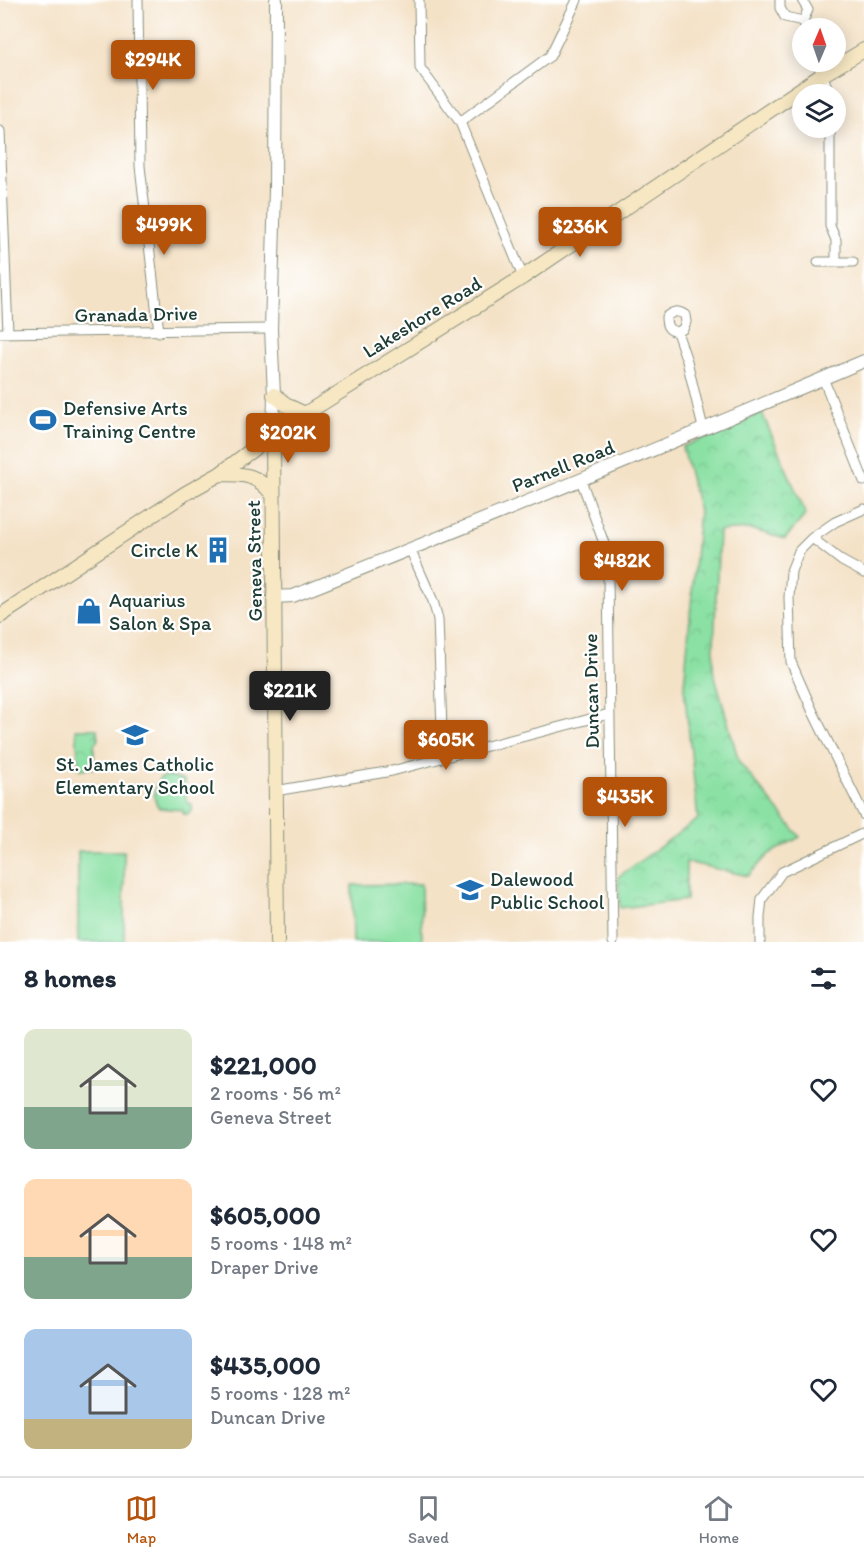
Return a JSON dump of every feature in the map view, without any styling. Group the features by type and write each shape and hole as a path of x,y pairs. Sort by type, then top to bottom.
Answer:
{"main road":[{"name":"Lakeshore Road","path":"0,616 186,493 220,474 273,434 523,277 822,75 864,50"},
{"path":"274,395 288,406 305,414"},
{"name":"Geneva Street","path":"273,434 277,942"},
{"path":"220,474 249,476 258,479 273,495"}],"street":[{"path":"138,0 140,166 159,332"},
{"name":"Geneva Street","path":"273,434 271,328 275,189 276,0"},
{"path":"419,0 420,68 460,122 523,277"},
{"path":"460,122 550,56 577,0"},
{"path":"780,0 780,8 785,16 792,19"},
{"path":"802,0 808,10 806,18"},
{"path":"821,72 826,84"},
{"path":"0,131 4,333"},
{"path":"830,138 830,226 836,240 836,262"},
{"path":"818,262 853,262"},
{"name":"Granada Drive","path":"4,333 159,332 271,328"},
{"path":"677,332 687,361 703,428"},
{"name":"Parnell Road","path":"273,597 293,596 581,480 864,361"},
{"path":"823,378 864,480"},
{"name":"Duncan Drive","path":"581,480 605,546 608,576 614,942"},
{"path":"864,509 835,522 812,538 799,551 791,571 789,597 791,662 864,815"},
{"path":"812,538 842,561 864,573"},
{"path":"410,549 438,619 443,757"},
{"path":"275,791 392,771 609,714"},
{"path":"760,942 762,899 782,872 864,833"}],"green space":[{"path":"762,413 806,514 785,539 750,529 719,531 713,669 739,762 800,837 769,854 748,876 686,862 686,900 620,908 618,877 698,819 684,687 699,511 682,447"},
{"path":"76,729 97,729 94,768 79,769"},
{"path":"168,776 184,780 186,799 189,804 192,804 192,810 188,814 183,814 183,810 159,808 154,793 160,778"},
{"path":"78,851 124,851 124,942 78,942"},
{"path":"421,884 422,942 353,942 352,885"}],"place":[{"name":"Defensive Arts Training Centre","path":"43,420"},
{"name":"Circle K","path":"218,550"},
{"name":"Aquarius Salon & Spa","path":"89,611"},
{"name":"St. James Catholic Elementary School","path":"135,735"},
{"name":"Dalewood Public School","path":"470,890"}]}
